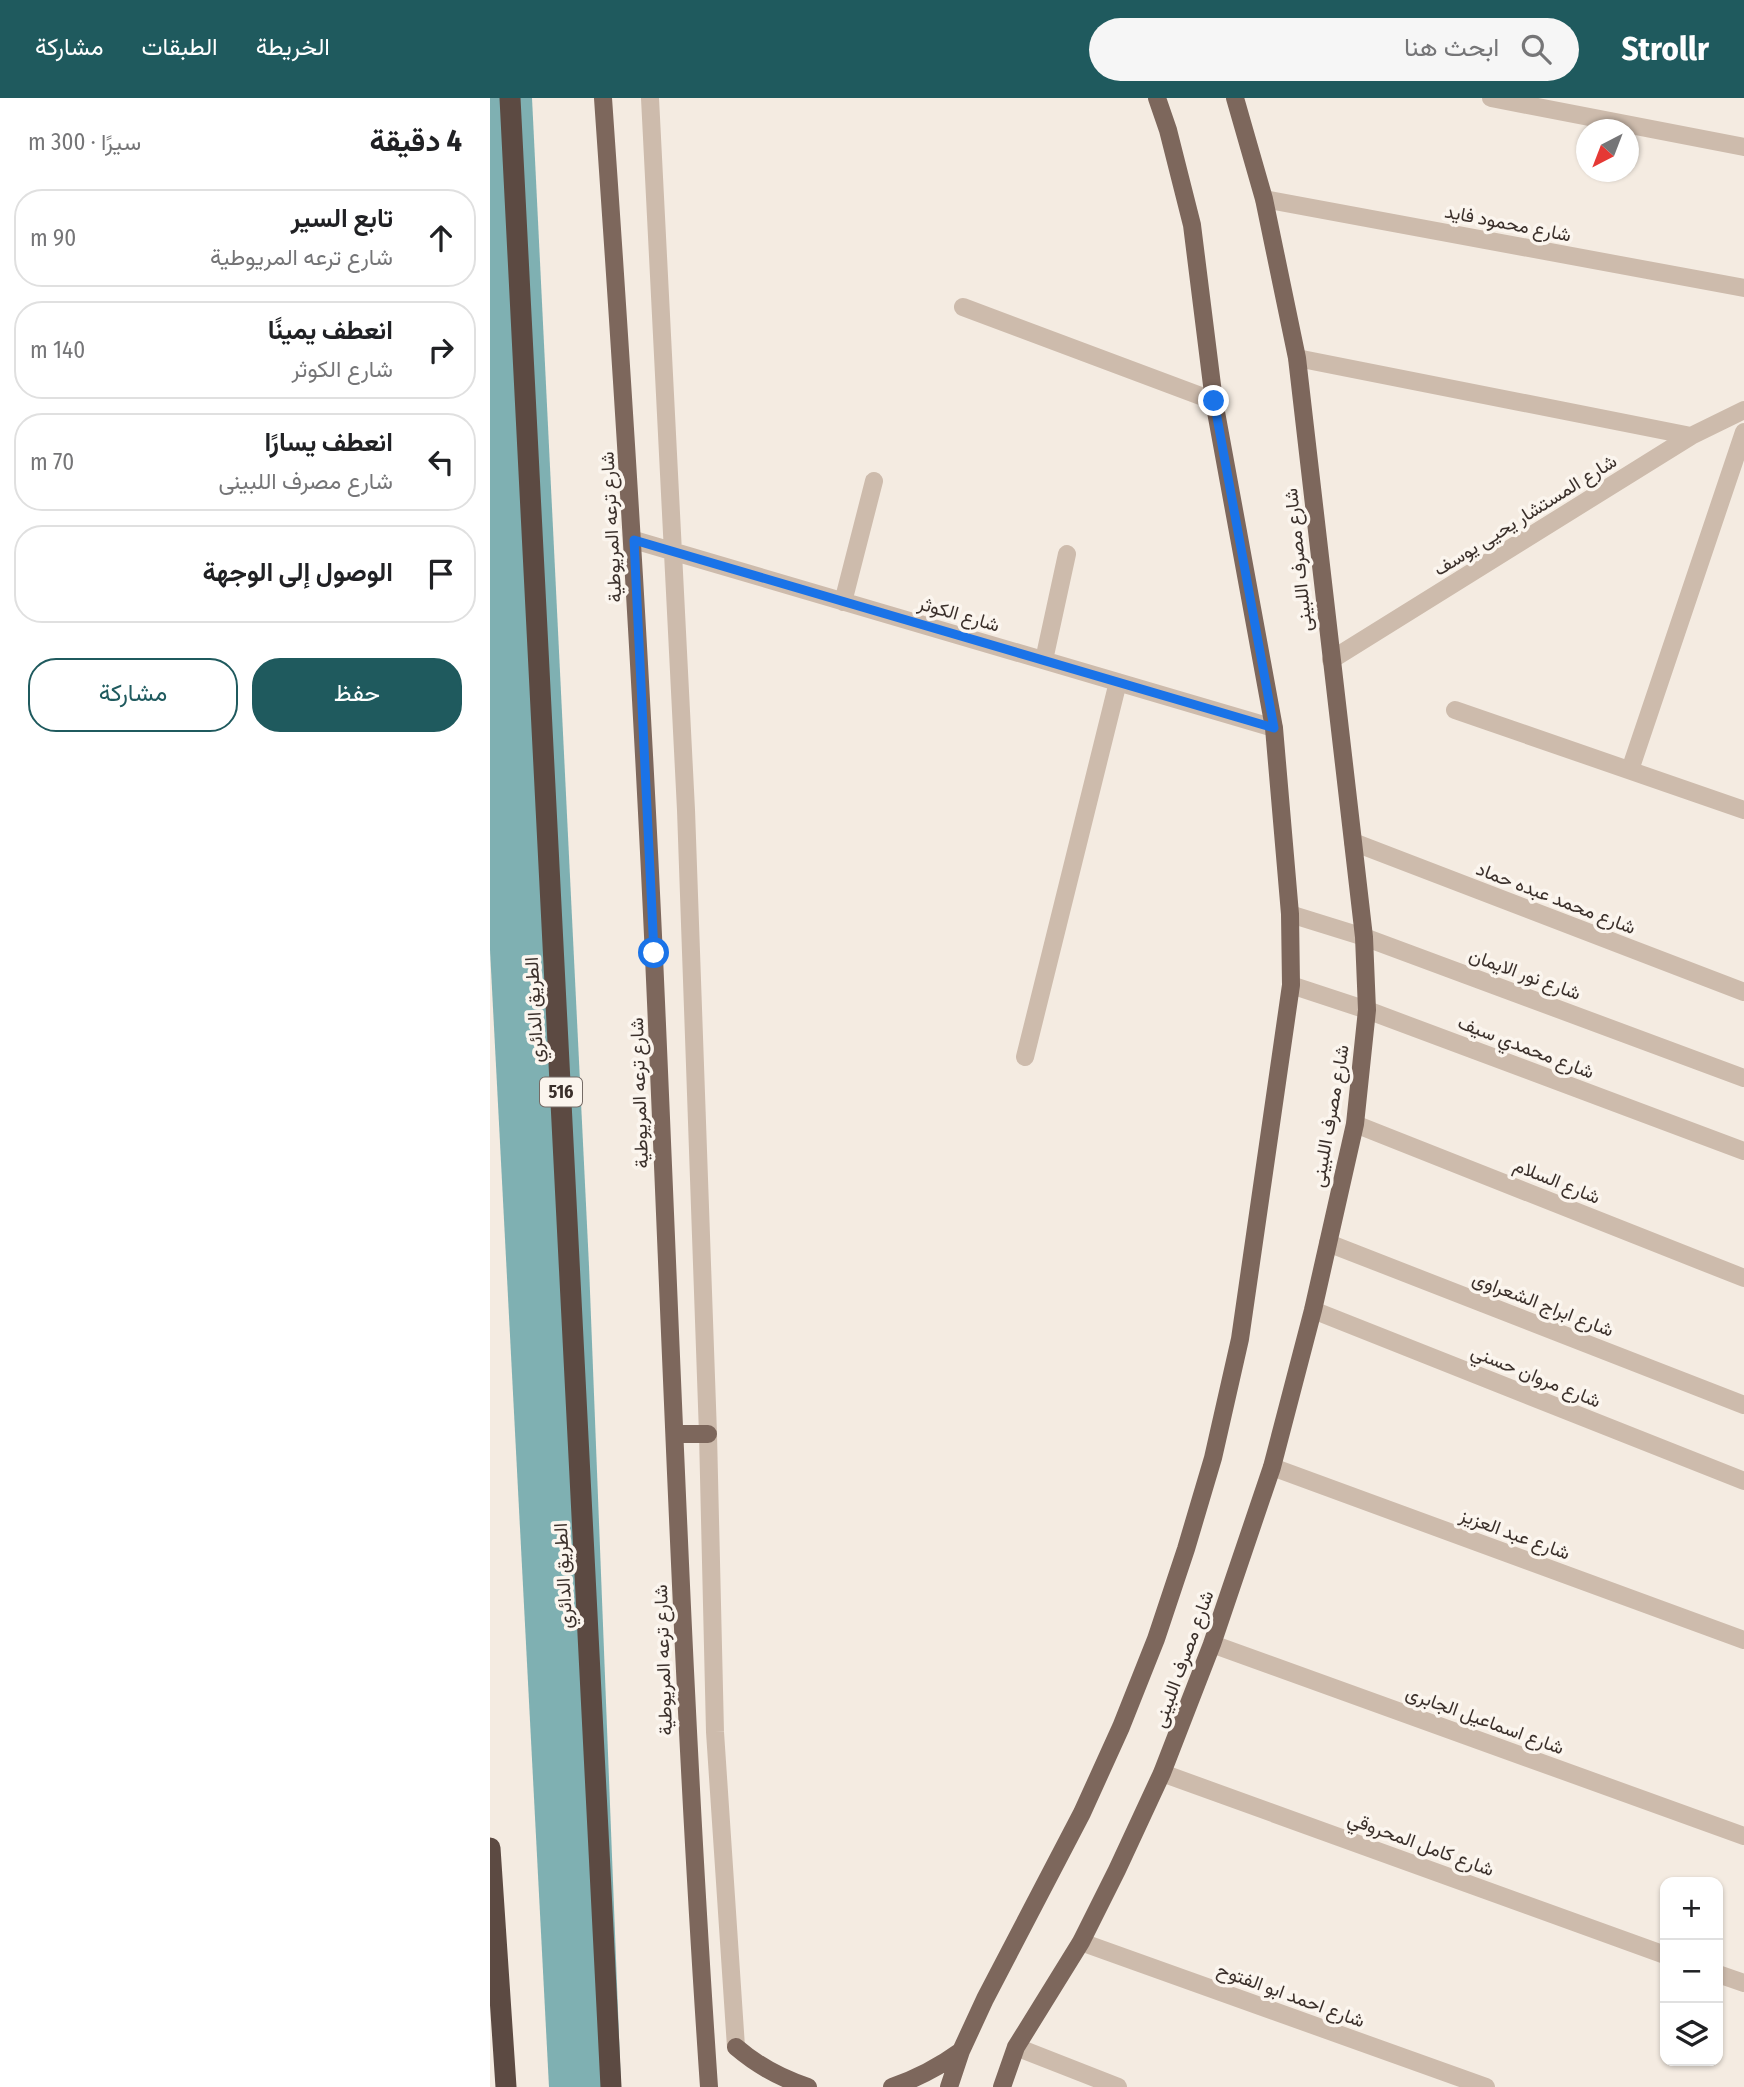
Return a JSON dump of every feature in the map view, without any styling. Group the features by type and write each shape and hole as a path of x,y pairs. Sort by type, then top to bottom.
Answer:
{"highway":[{"name":"الطريق الدائري","path":"510,98 611,2087"},
{"path":"490,1848 506,2087"}],"main road":[{"name":"شارع ترعه المريوطية","path":"603,98 634,540 693,1853 709,2087"},
{"name":"شارع مصرف اللبينى","path":"949,2087 961,2051 1010,1948 1082,1813 1121,1727 1156,1639 1186,1549 1213,1458 1240,1339 1291,985 1290,914 1274,728 1214,401 1192,225 1168,130 1157,98"},
{"name":"شارع مصرف اللبينى","path":"1002,2087 1016,2047 1081,1942 1162,1773 1212,1644 1272,1467 1313,1310 1354,1124 1363,1061 1367,1010 1364,937 1297,358 1264,199 1235,98"},
{"path":"675,1434 708,1434"},
{"path":"736,2047 757,2065 781,2078 808,2087"},
{"path":"892,2087 915,2080 961,2051"}],"street":[{"path":"650,98 686,810 716,1732 736,2047"},
{"path":"1491,98 1744,147"},
{"name":"شارع محمود فايد","path":"1264,199 1744,288"},
{"path":"963,307 1214,401"},
{"path":"1297,358 1691,436"},
{"name":"شارع المستشار يحيى يوسف","path":"1331,660 1691,436 1744,410"},
{"path":"1630,770 1744,432"},
{"path":"843,602 874,481"},
{"name":"شارع الكوثر","path":"634,540 1274,728"},
{"path":"1044,660 1067,554"},
{"path":"1025,1057 1118,682"},
{"path":"1455,710 1744,810"},
{"name":"شارع محمد عبده حماد","path":"1353,842 1744,992"},
{"name":"شارع نور الايمان","path":"1290,914 1364,937 1744,1077"},
{"name":"شارع محمدي سيف","path":"1291,985 1367,1010 1744,1151"},
{"name":"شارع السلام","path":"1354,1124 1744,1278"},
{"name":"شارع ابراج الشعراوى","path":"1328,1243 1744,1405"},
{"name":"شارع مروان حسني","path":"1313,1310 1744,1480"},
{"name":"شارع عبد العزيز","path":"1272,1467 1744,1640"},
{"name":"شارع اسماعيل الجابرى","path":"1212,1644 1744,1836"},
{"name":"شارع كامل المحروقي","path":"1162,1773 1660,1953"},
{"name":"شارع احمد ابو الفتوح","path":"1081,1942 1486,2087"},
{"path":"1723,1976 1744,1983"},
{"path":"1016,2047 1118,2087"}],"water":[{"path":"490,98 532,98 589,1266 621,2087 549,2087 490,950"}],"route":[{"path":"654,953 634,540 1274,728 1214,401"}]}
